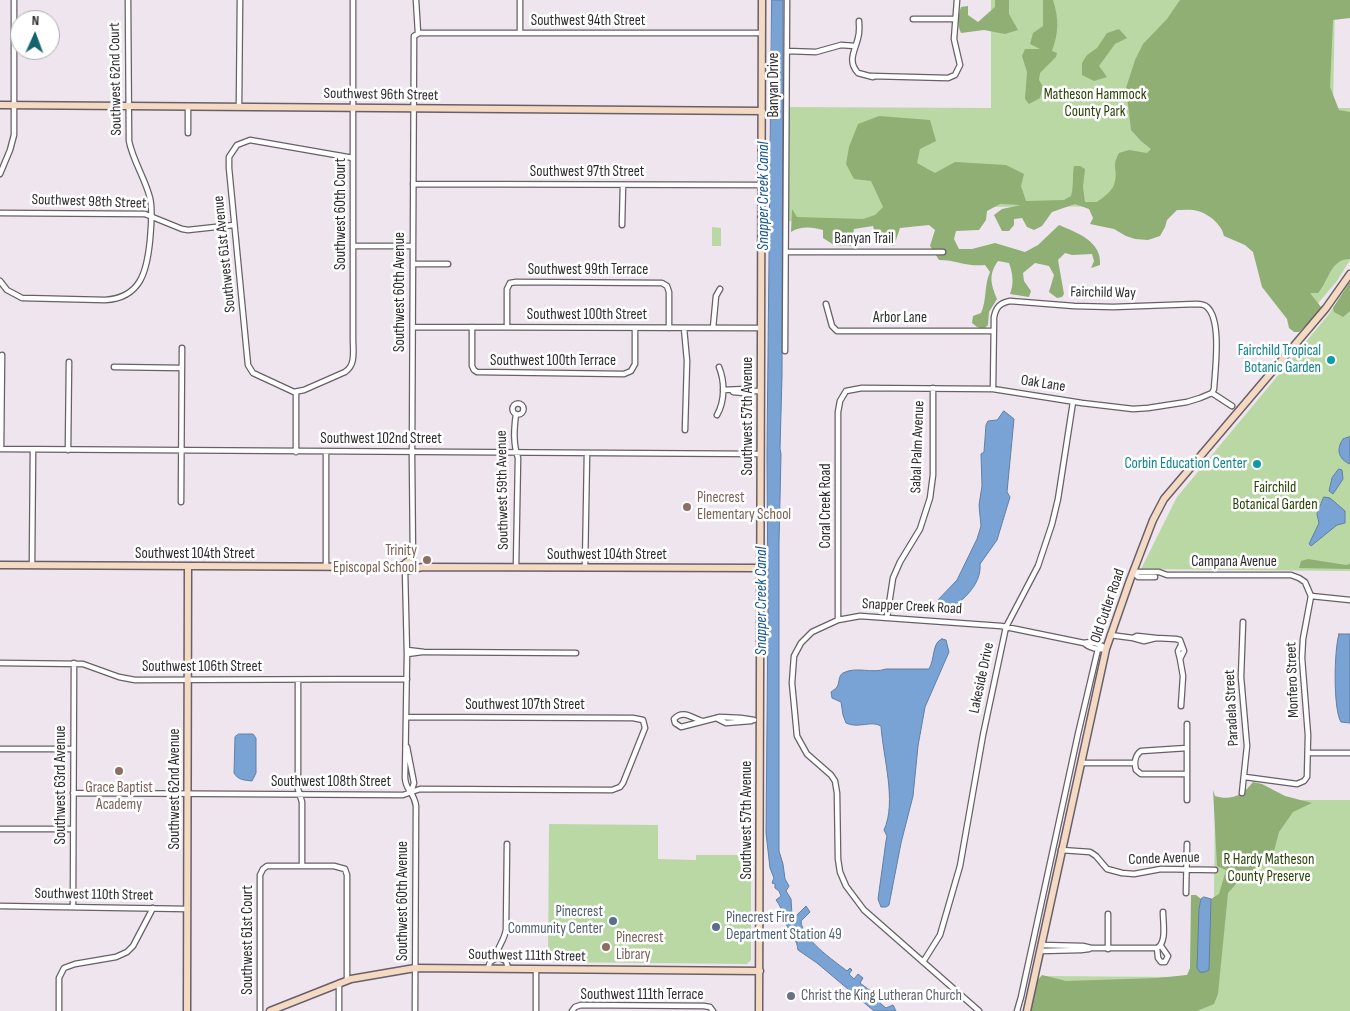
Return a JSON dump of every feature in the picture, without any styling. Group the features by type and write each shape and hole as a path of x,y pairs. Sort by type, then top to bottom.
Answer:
{"main road":[{"name":"Southwest 57th Avenue","path":"759,1011 757,720 761,568 762,0"},
{"name":"Southwest 96th Street","path":"0,105 762,111"},
{"name":"Old Cutler Road","path":"1027,1011 1106,649 1153,520 1164,499 1320,315 1350,274"},
{"name":"Southwest 104th Street","path":"0,565 761,568"},
{"name":"Southwest 62nd Avenue","path":"187,1011 188,566"},
{"name":"Southwest 111th Street","path":"270,1011 347,980 377,973 415,968 760,971"}],"street":[{"path":"0,174 13,139 14,0"},
{"name":"Southwest 62nd Court","path":"0,281 11,292 22,298 110,300 126,295 137,286 146,268 150,244 150,201 147,188 131,150 128,131 128,0"},
{"path":"239,106 240,0"},
{"name":"Southwest 60th Court","path":"296,392 345,372 351,367 353,355 353,0"},
{"name":"Southwest 60th Avenue","path":"415,1011 416,806 415,797 407,789 406,783 406,583 412,550 413,38 416,34 416,0"},
{"path":"520,0 520,33"},
{"name":"Banyan Drive","path":"785,351 787,0"},
{"path":"859,21 859,34 852,59 858,73 871,76 948,78 958,72 960,62 954,39 954,19 957,0"},
{"path":"913,19 954,19"},
{"name":"Southwest 94th Street","path":"416,34 762,32"},
{"path":"787,51 816,52 841,44 855,46"},
{"path":"188,106 188,133"},
{"name":"Southwest 61st Avenue","path":"296,392 253,374 249,368 229,160 232,151 240,143 246,141 353,158"},
{"name":"Southwest 97th Street","path":"413,184 761,185"},
{"path":"622,225 623,185"},
{"name":"Southwest 98th Street","path":"0,213 145,214 185,230 234,225"},
{"path":"353,246 413,246"},
{"name":"Banyan Trail","path":"786,252 943,252"},
{"path":"413,264 448,264"},
{"name":"Southwest 99th Terrace","path":"507,328 507,291 509,284 516,282 660,282 667,286 669,292 668,328"},
{"path":"715,328 716,296 720,288"},
{"name":"Fairchild Way","path":"994,331 995,312 999,305 1010,301 1068,306 1196,304 1207,307 1214,321 1216,340 1216,372 1212,392"},
{"name":"Arbor Lane","path":"826,304 832,326 837,331 994,331"},
{"name":"Southwest 100th Street","path":"413,327 761,328"},
{"name":"Southwest 100th Terrace","path":"472,327 472,364 474,370 482,373 615,374 627,374 632,371 634,364 635,328"},
{"path":"685,430 686,328"},
{"path":"993,389 994,331"},
{"path":"182,348 182,502"},
{"path":"0,450 2,355"},
{"path":"68,450 69,362"},
{"path":"114,367 182,368"},
{"path":"718,415 722,407 723,390 722,374 719,367"},
{"name":"Oak Lane","path":"844,393 862,388 993,389 1073,402 1125,408 1144,408 1192,400 1212,392"},
{"name":"Sabal Palm Avenue","path":"887,617 893,578 900,562 920,529 930,498 933,388"},
{"path":"723,390 745,389 747,391 761,391"},
{"path":"296,392 296,452"},
{"path":"1212,392 1232,406"},
{"name":"Coral Creek Road","path":"838,620 838,412 844,393"},
{"name":"Lakeside Drive","path":"923,962 940,935 960,866 983,735 1006,626 1038,566 1051,530 1058,499 1073,402"},
{"name":"Southwest 59th Avenue","path":"516,414 514,438 518,458 516,567"},
{"name":"Southwest 102nd Street","path":"0,450 761,454"},
{"path":"32,450 32,565"},
{"path":"326,452 326,567"},
{"path":"585,567 587,453"},
{"name":"Campana Avenue","path":"1133,572 1159,572 1167,575"},
{"name":"Campana Avenue","path":"1133,572 1138,576 1147,577 1167,575 1288,575 1301,579 1307,585 1311,596"},
{"path":"1311,596 1350,600"},
{"name":"Monfero Street","path":"1245,777 1294,784 1302,782 1307,777 1308,752 1302,658 1311,596"},
{"name":"Snapper Creek Road","path":"979,1011 864,910 849,892 838,864 837,793 835,781 807,754 797,736 792,683 796,652 803,640 812,632 838,620 860,616 1006,626 1084,643 1102,645 1106,649"},
{"name":"Paradela Street","path":"1242,793 1247,740 1241,672 1243,622"},
{"path":"1110,635 1144,640 1156,638 1179,639 1181,644 1178,651 1183,676 1181,706"},
{"name":"Snapper Creek Road","path":"1084,643 1087,646 1106,649"},
{"name":"Old Cutler Road","path":"1017,1011 1098,649"},
{"path":"407,652 576,653"},
{"name":"Southwest 106th Street","path":"0,663 74,663 87,665 128,679 407,679"},
{"name":"Southwest 63rd Avenue","path":"73,907 74,663"},
{"path":"298,680 298,789 302,802 302,866 338,866 345,869 347,875 347,980"},
{"path":"702,721 684,714 679,714 674,718 680,726 689,726 702,721 727,717 757,720"},
{"name":"Southwest 107th Street","path":"407,717 633,718 643,720 645,731 624,783 617,789"},
{"path":"1187,724 1187,800"},
{"name":"Southwest 60th Avenue","path":"407,746 414,783 411,792"},
{"path":"1187,748 1143,750 1138,753 1135,763 1136,770 1141,774 1187,774"},
{"path":"0,749 73,749"},
{"path":"1308,752 1350,753"},
{"path":"1081,763 1135,763"},
{"name":"Southwest 108th Street","path":"73,793 402,795 420,789 617,789"},
{"path":"0,828 73,829"},
{"path":"488,968 490,962 499,957 506,930 507,844"},
{"path":"1186,893 1187,844"},
{"name":"Conde Avenue","path":"1061,850 1090,852 1107,869 1119,873 1134,874 1159,870 1216,870"},
{"name":"Southwest 61st Court","path":"260,1011 260,874 263,869 270,866 302,866"},
{"name":"Southwest 110th Street","path":"0,906 187,909"},
{"path":"59,1011 59,981 63,970 70,965 116,957 127,952 133,946 153,908"},
{"path":"1041,948 1083,946 1091,948 1159,947 1163,940 1163,912"},
{"path":"1108,914 1108,948"},
{"path":"499,957 508,963 508,968"},
{"path":"536,969 536,1011"},
{"path":"339,983 339,1011"},
{"name":"Southwest 111th Terrace","path":"573,1010 581,1004 704,1006 712,1009"}],"green space":[{"name":"Matheson Hammock County Park","path":"991,0 1335,0 1333,108 1350,108 1350,260 1337,281 1297,328 1254,206 957,207 926,223 782,221 783,107 991,108"},
{"path":"995,0 1009,0 1009,14 1018,30 1005,34 984,30 961,33 958,20 961,7 968,6 968,15 978,22 995,7"},
{"path":"1043,0 1053,0 1055,7 1057,26 1052,51 1057,53 1056,57 1040,73 1039,80 1043,87 1040,98 1029,104 1025,99 1027,72 1022,56 1025,49 1040,49 1030,44 1033,33 1043,26"},
{"name":"Matheson Hammock County Park","path":"1180,0 1350,0 1350,18 1333,20 1330,87 1339,110 1350,112 1350,259 1343,260 1334,267 1318,293 1310,293 1321,307 1320,312 1299,332 1294,332 1289,328 1287,319 1262,287 1253,252 1245,245 1224,236 1221,228 1214,220 1196,210 1177,210 1167,220 1160,236 1148,240 1135,239 1114,229 1090,224 1093,218 1089,209 1075,204 1052,212 1042,226 1034,230 1027,227 1022,218 1014,219 1014,225 1009,231 1002,231 994,215 1002,209 1021,205 1000,204 987,211 986,220 979,230 956,231 954,239 959,249 972,249 995,243 1025,252 1038,245 1059,225 1080,235 1093,244 1100,257 1100,265 1091,268 1094,261 1092,254 1072,255 1065,253 1058,260 1064,294 1062,297 1057,298 1049,292 1054,275 1049,266 1035,263 1023,273 1024,281 1031,291 1029,297 1010,294 1012,279 1009,263 998,261 992,275 993,289 997,299 989,312 988,325 984,329 972,323 973,316 981,313 983,308 990,272 985,265 939,260 930,246 935,230 929,225 900,228 894,246 885,244 880,240 873,226 854,229 851,246 834,245 823,238 823,230 819,229 803,228 791,232 792,209 797,217 863,219 875,215 883,207 871,181 854,179 846,164 849,147 858,124 879,116 930,120 936,141 920,149 917,163 935,173 955,162 1006,165 1024,174 1021,186 1026,201 1064,200 1071,196 1074,166 1080,166 1085,169 1083,187 1085,202 1097,202 1113,187 1116,177 1115,161 1119,153 1129,150 1147,153 1151,149 1131,130 1126,88 1135,60 1143,44 1167,19"},
{"path":"1119,29 1127,38 1115,44 1099,66 1107,77 1094,81 1082,75 1082,63 1087,55 1097,48 1107,33"},
{"path":"712,227 721,228 721,246 712,246"},
{"name":"Fairchild Botanical Garden","path":"1350,281 1350,571 1141,569 1177,497 1329,314"},
{"path":"1350,282 1350,311 1343,317 1334,312 1333,308"},
{"path":"1308,559 1350,564 1350,569 1299,568 1301,561"},
{"path":"1253,782 1262,784 1285,796 1312,803 1293,812 1279,832 1274,851 1265,864 1242,877 1228,893 1218,994 1214,1004 1197,1011 1031,1011 1036,982 1042,975 1066,981 1157,978 1187,975 1190,968 1191,895 1196,895 1201,899 1199,909 1208,970 1211,899 1219,894 1226,870 1217,866 1213,790 1215,796 1226,798 1236,796"},
{"name":"R Hardy Matheson County Preserve","path":"1215,800 1350,800 1350,1011 1034,1011 1042,976 1172,977 1209,970 1211,899 1214,897"},
{"path":"549,824 658,825 658,859 696,860 696,855 751,855 751,960 747,964 548,962"}],"water":[{"path":"772,0 783,0 779,851 785,879 789,886 786,891 791,899 792,915 796,916 806,906 810,912 801,921 812,942 847,971 850,968 852,970 849,974 854,979 858,974 863,978 860,983 876,995 881,1004 886,1008 893,1005 896,1011 874,1011 817,963 798,950 776,900 781,896 775,888 775,884 772,883 774,878 770,868 766,833 767,455"},
{"path":"1004,411 1014,419 1007,492 1010,497 997,540 980,564 980,572 974,587 963,599 944,613 936,602 957,580 977,539 981,526 979,505 982,486 981,454 984,452 986,425 988,421 997,420"},
{"path":"1350,437 1350,464 1341,457 1339,446 1343,439"},
{"path":"1339,469 1342,470 1343,479 1333,494 1329,491 1332,478"},
{"path":"1324,497 1330,498 1345,511 1345,523 1337,525 1311,546 1309,544 1319,523 1317,514"},
{"path":"1339,634 1350,634 1350,723 1341,722 1338,715 1335,665"},
{"path":"942,639 946,640 949,652 925,707 918,746 913,796 901,843 889,905 881,907 878,899 887,836 884,830 888,819 889,793 881,726 877,724 851,725 846,723 841,702 832,698 831,692 837,687 841,674 848,671 929,669 935,647"},
{"path":"239,734 253,734 256,738 256,773 252,781 239,778 234,773 235,737"},
{"path":"1204,897 1211,899 1209,970 1200,972 1197,968 1199,909 1201,899"}],"place":[{"name":"Fairchild Tropical Botanic Garden","path":"1331,360"},
{"name":"Corbin Education Center","path":"1257,464"},
{"name":"Pinecrest Elementary School","path":"687,507"},
{"name":"Trinity Episcopal School","path":"427,560"},
{"name":"Grace Baptist Academy","path":"119,771"},
{"name":"Pinecrest Community Center","path":"613,921"},
{"name":"Pinecrest Fire Department Station 49","path":"716,927"},
{"name":"Pinecrest Library","path":"606,947"},
{"name":"Christ the King Lutheran Church","path":"791,996"}],"water label":[{"name":"Snapper Creek Canal","path":"764,196"},
{"name":"Snapper Creek Canal","path":"762,601"}]}
